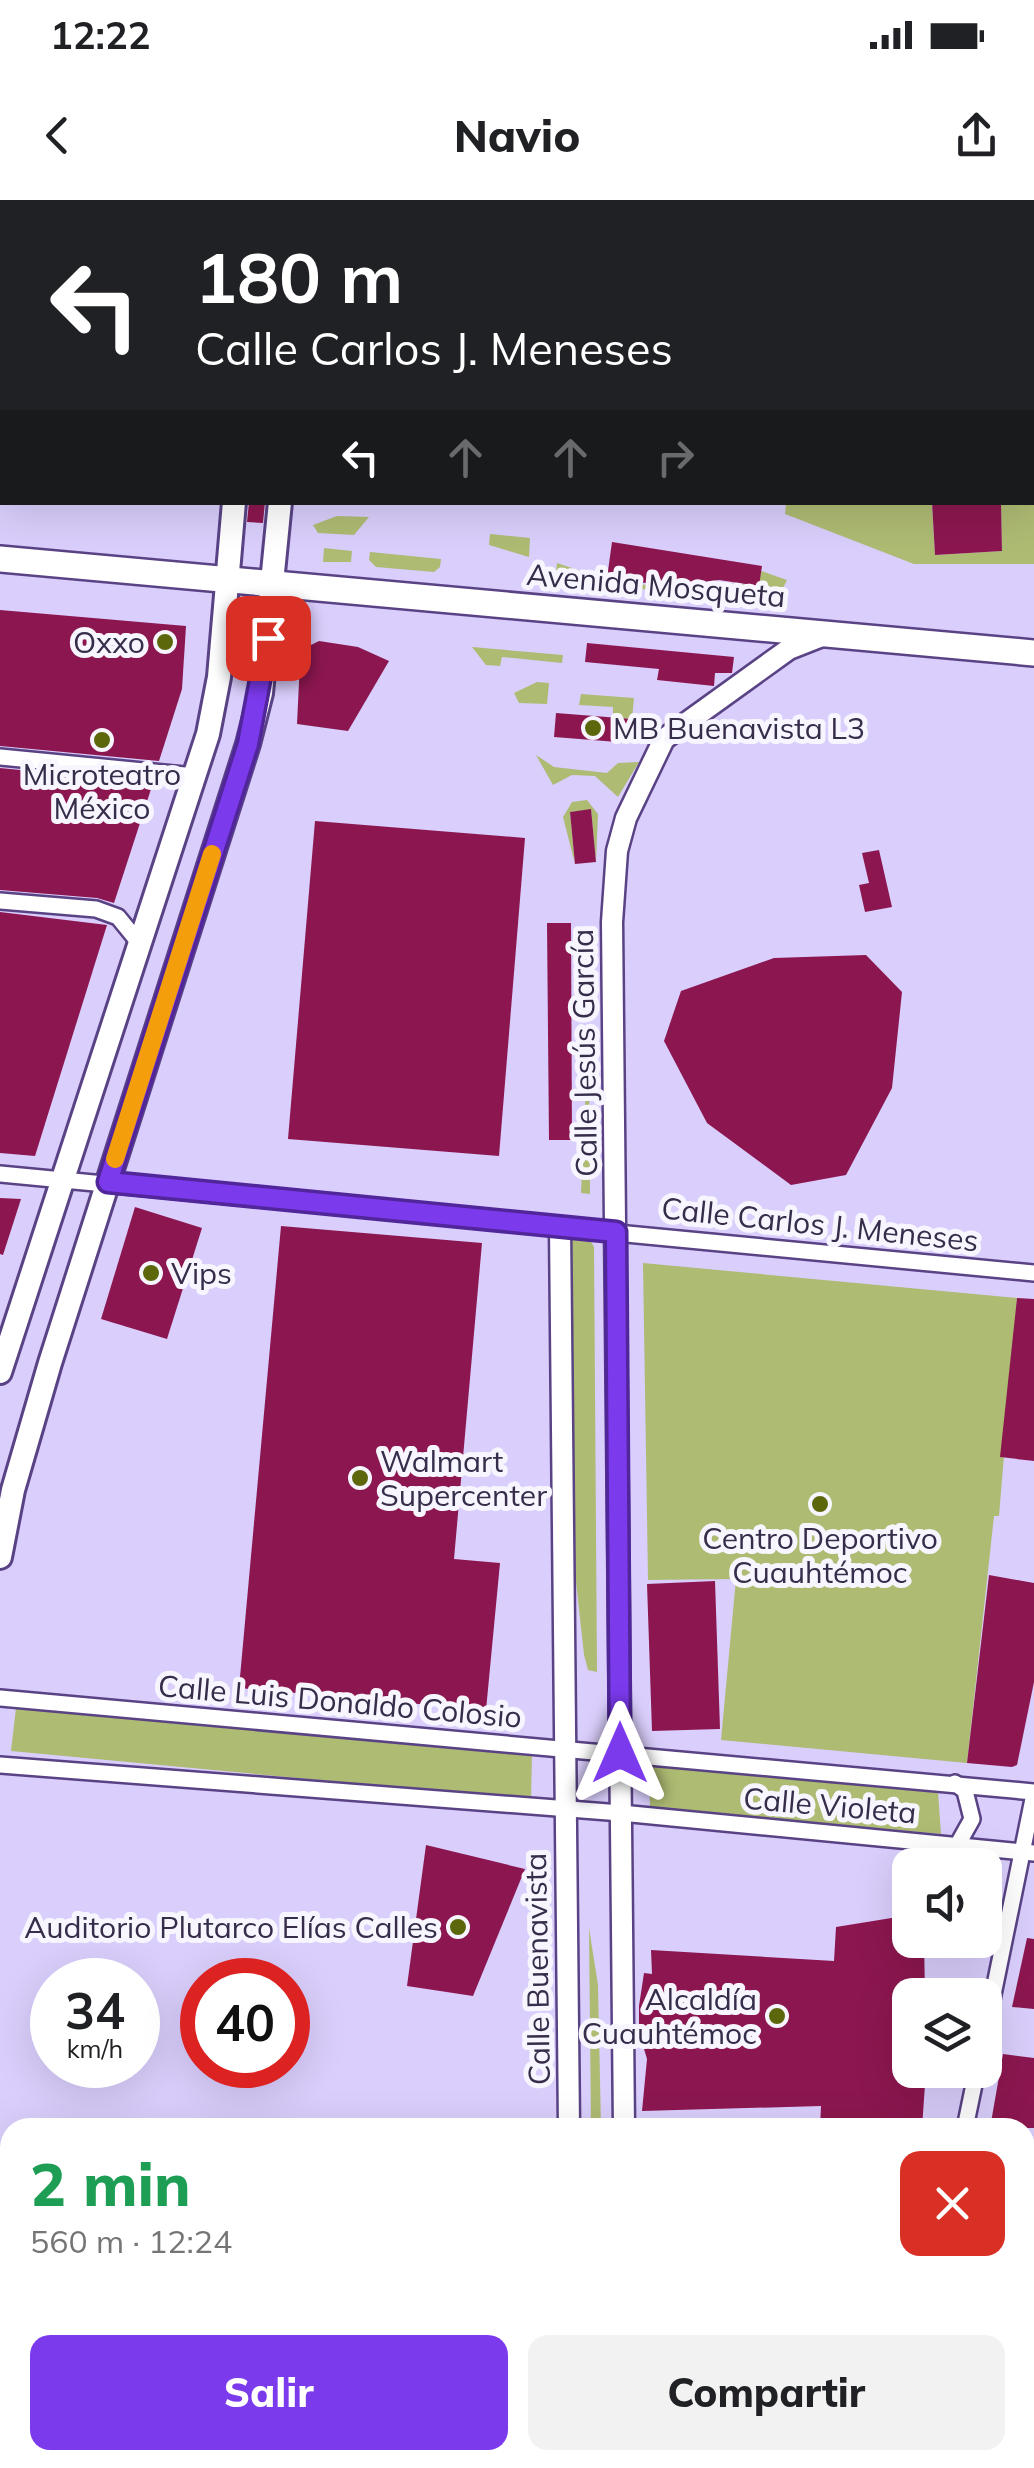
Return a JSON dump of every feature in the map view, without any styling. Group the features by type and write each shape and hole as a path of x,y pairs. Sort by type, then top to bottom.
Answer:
{"main road":[{"path":"0,1372 214,708 234,505"},
{"path":"0,1557 25,1444 248,744 261,693 280,505"},
{"name":"Avenida Mosqueta","path":"0,560 1034,653"}],"street":[{"name":"Calle Jesús García","path":"621,1813 613,886 617,851 636,790 674,730 789,650 829,634"},
{"path":"0,758 194,776"},
{"path":"0,901 96,909 118,918 140,944"},
{"name":"Calle Carlos J. Meneses","path":"0,1174 1034,1273"},
{"path":"560,1227 565,1810"},
{"name":"Calle Luis Donaldo Colosio","path":"0,1698 1034,1793"},
{"path":"0,1765 621,1813 624,2118"},
{"path":"955,1783 965,1791 972,1819 958,1844"},
{"path":"999,1978 1029,1852 1034,1793"},
{"name":"Calle Buenavista","path":"565,1810 569,2118"},
{"name":"Calle Violeta","path":"621,1813 1029,1852"},
{"path":"967,2118 973,2088"}],"green space":[{"path":"786,505 932,505 935,555 1002,551 1001,505 1034,505 1034,564 914,564 785,514"},
{"path":"337,516 369,517 354,535 318,533 313,525"},
{"path":"490,534 530,538 529,557 489,545"},
{"path":"324,548 352,551 351,562 323,562"},
{"path":"370,552 441,559 440,567 434,572 376,567 369,560"},
{"path":"557,563 643,585 758,586 761,571 787,580 777,600 555,582"},
{"path":"472,647 563,655 562,663 502,657 500,666 486,665"},
{"path":"537,682 549,683 547,704 519,703 514,693"},
{"path":"581,694 634,698 632,719 613,718 613,707 579,705"},
{"path":"536,755 554,767 607,773 618,763 639,762 618,797 595,776 572,775 553,785"},
{"path":"587,800 598,814 596,862 591,810 570,812 575,864 563,817 572,802"},
{"path":"589,1063 590,1194 581,1193"},
{"path":"572,1238 589,1238 594,1247 597,1672 588,1670 584,1655 574,1563"},
{"name":"Centro Deportivo Cuauhtémoc","path":"643,1263 1017,1298 999,1516 994,1516 967,1763 721,1740 736,1579 648,1580"},
{"path":"16,1708 532,1752 531,1800 11,1751"},
{"path":"649,1763 938,1792 941,1834 650,1807"},
{"path":"589,1928 598,1985 601,2118 591,2118"}],"building":[{"path":"249,505 265,505 263,523 247,522"},
{"path":"932,505 1001,505 1002,551 935,555"},
{"path":"612,542 762,566 759,586 719,580 669,586 607,578"},
{"path":"0,610 186,626 182,689 159,761 0,746"},
{"path":"319,641 358,647 389,661 348,731 297,724 303,649"},
{"path":"587,643 734,657 732,673 715,673 714,686 657,680 659,669 585,662"},
{"name":"MB Buenavista L3","path":"556,713 632,719 630,743 554,737"},
{"path":"0,768 153,783 114,903 97,898 0,890"},
{"path":"591,809 596,862 575,864 570,812"},
{"path":"315,821 525,838 499,1156 288,1139"},
{"path":"879,850 892,907 865,912 859,885 869,883 862,853"},
{"path":"0,912 107,925 35,1156 0,1153"},
{"path":"547,923 571,923 572,1140 549,1140"},
{"path":"866,955 902,992 892,1088 846,1175 791,1185 707,1123 664,1041 681,991 774,958"},
{"path":"0,1198 21,1199 3,1255 0,1254"},
{"name":"Vips","path":"135,1207 202,1228 167,1339 101,1319"},
{"name":"Walmart Supercenter","path":"281,1226 482,1243 454,1559 500,1563 486,1710 239,1688"},
{"path":"1017,1298 1034,1299 1034,1461 1000,1457"},
{"path":"989,1575 1034,1583 1034,1682 1017,1765 1012,1767 967,1763"},
{"path":"715,1581 720,1729 652,1731 647,1584"},
{"name":"Auditorio Plutarco Elías Calles","path":"426,1845 525,1869 473,1996 407,1986"},
{"name":"Alcaldía Cuauhtémoc","path":"892,1918 892,1958 924,1958 925,1978 892,1978 892,2088 925,2088 923,2118 820,2118 821,2106 642,2111 647,2059 639,2032 639,2006 644,1973 652,1974 651,1950 834,1961 836,1927"},
{"path":"1027,1938 1034,1939 1034,2009 1012,2007"},
{"path":"1003,2054 1034,2058 1034,2118 992,2118 997,2088 1002,2088"}],"slow traffic":[{"path":"115,1159 212,854"}],"place":[{"name":"Oxxo","path":"165,642"},
{"name":"MB Buenavista L3","path":"593,728"},
{"name":"Microteatro México","path":"102,740"},
{"name":"Vips","path":"151,1273"},
{"name":"Walmart Supercenter","path":"360,1478"},
{"name":"Centro Deportivo Cuauhtémoc","path":"820,1504"},
{"name":"Auditorio Plutarco Elías Calles","path":"458,1927"},
{"name":"Alcaldía Cuauhtémoc","path":"777,2016"}],"route":[{"path":"268,638 261,693 248,744 108,1182 616,1232 620,1753"}]}
